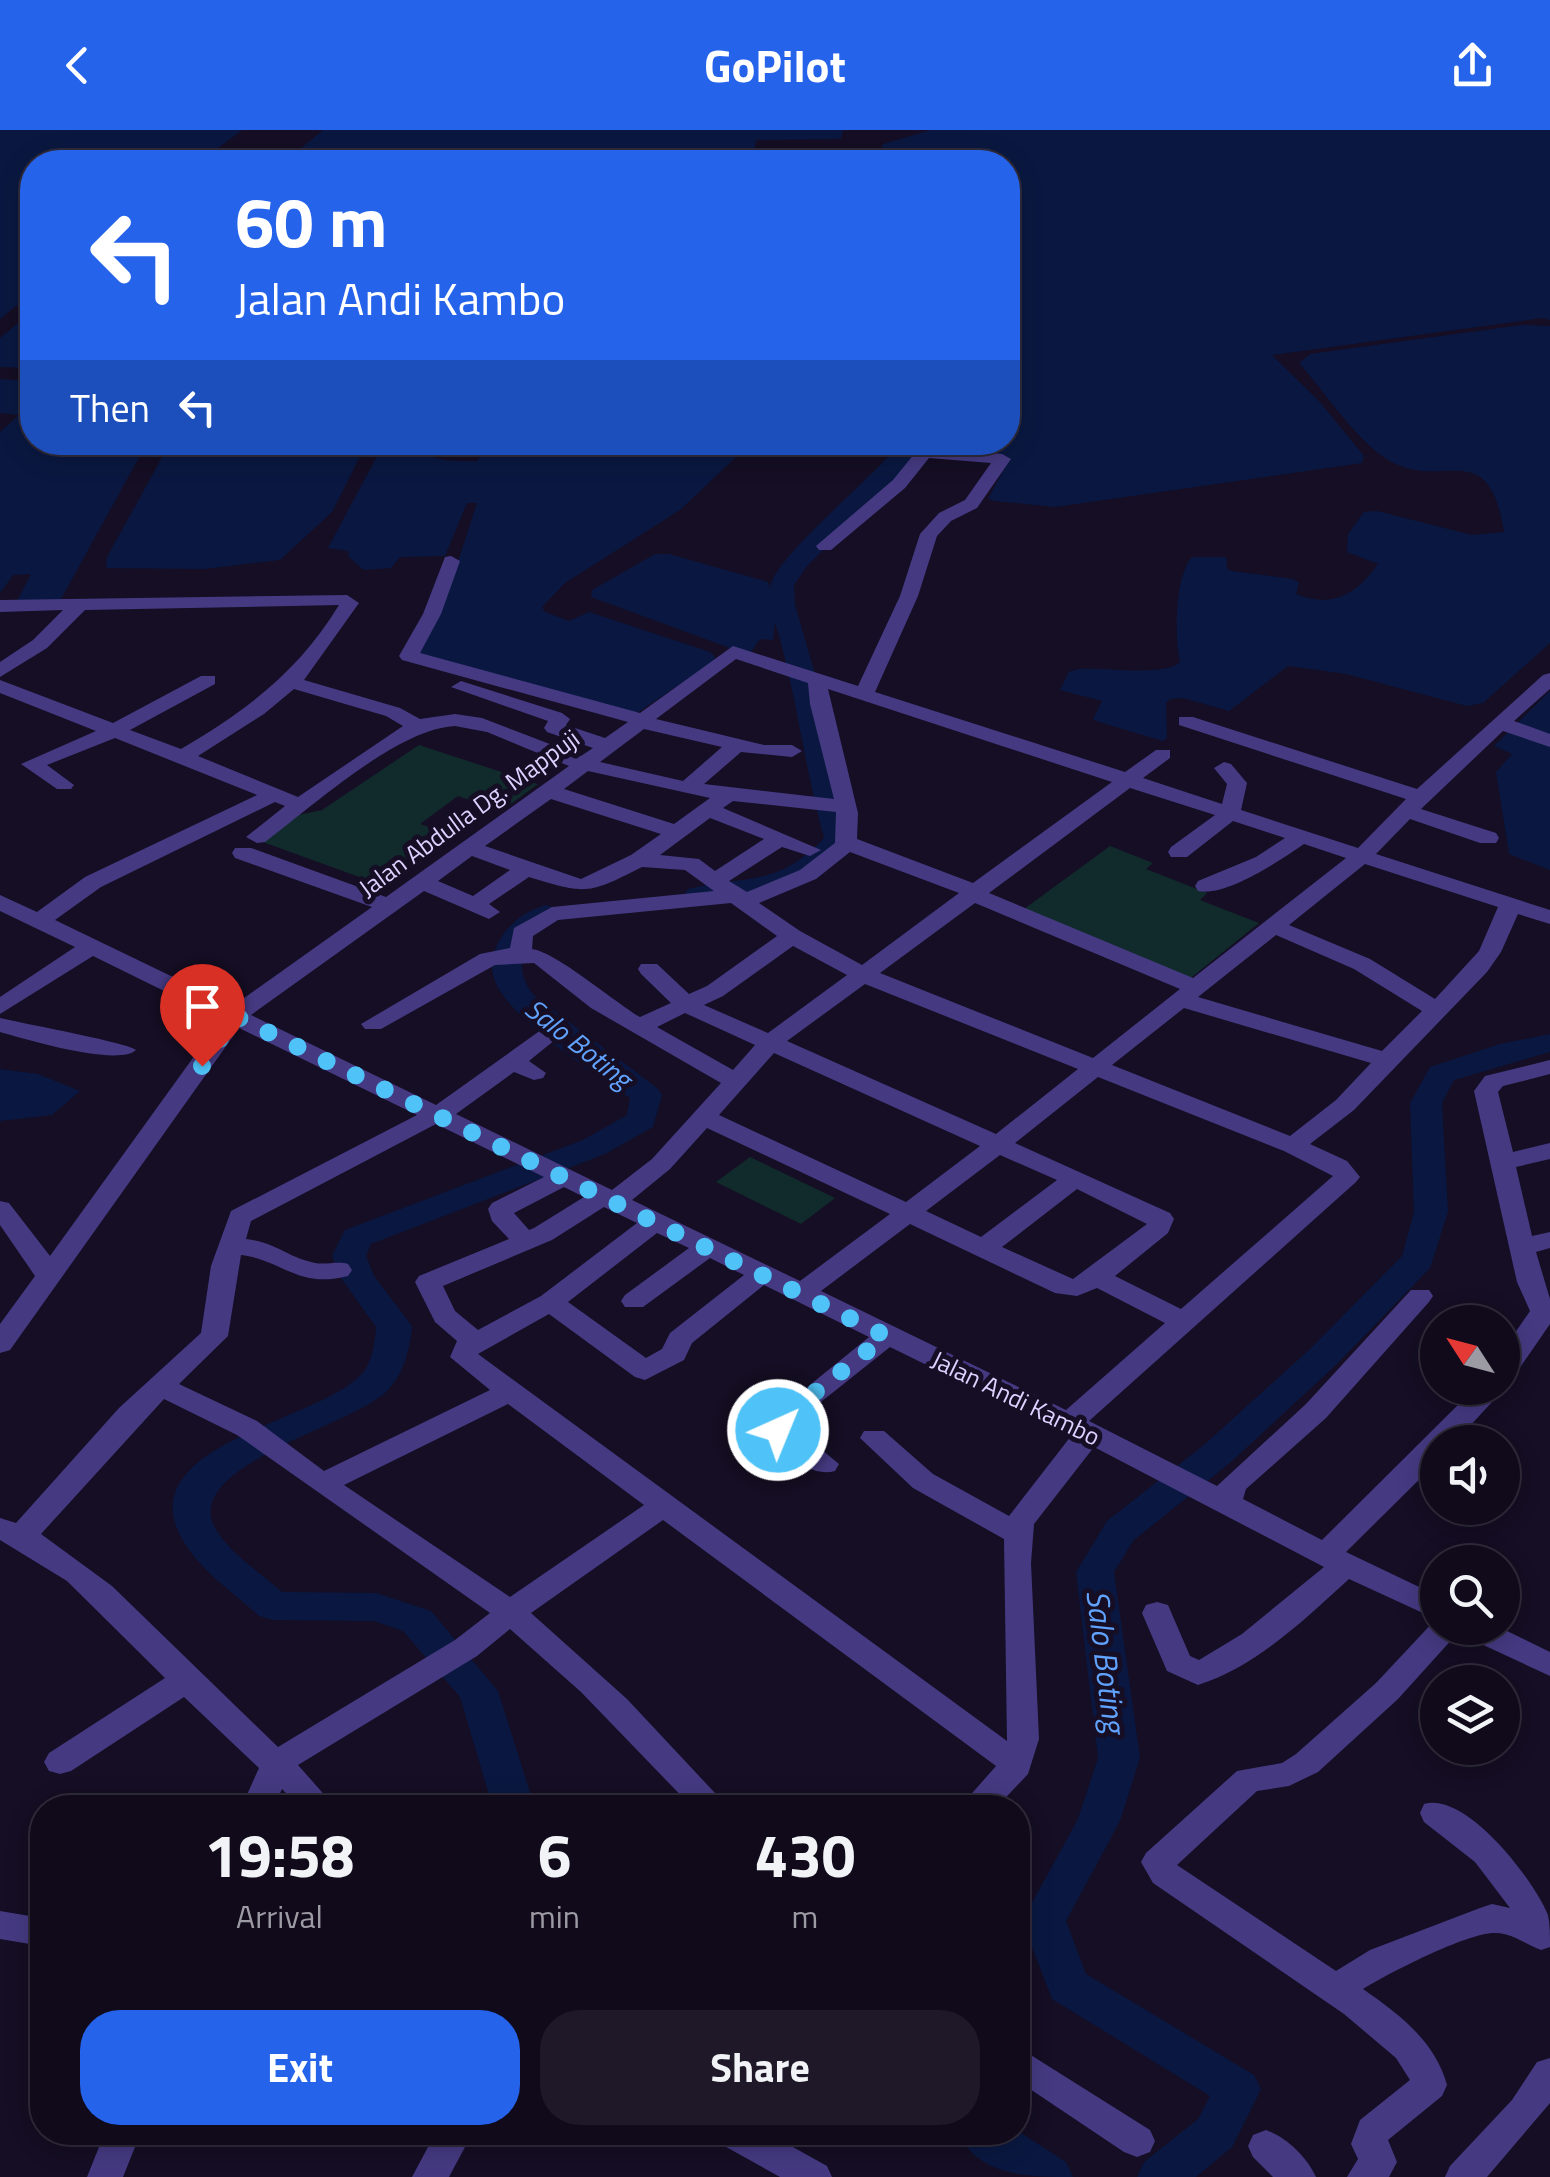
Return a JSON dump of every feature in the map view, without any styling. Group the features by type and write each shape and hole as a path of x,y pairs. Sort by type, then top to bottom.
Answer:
{"street":[{"path":"826,546 899,484 920,455"},
{"path":"864,694 906,603 929,534 945,517 971,504 1002,459 970,455"},
{"path":"451,561 432,614 409,656 737,745 792,751"},
{"path":"0,606 349,601 293,683 256,713 182,757"},
{"path":"0,672 40,644 79,604"},
{"name":"Jalan Abdulla Dg. Mappuji","path":"0,1344 235,1016 548,791 733,652 816,680"},
{"path":"803,1292 996,1146 1364,854 1550,679"},
{"path":"64,784 31,764 112,732 208,680"},
{"path":"510,956 522,933 545,916 731,891 816,870 847,843 850,826 834,806 829,736 816,702 816,680 1550,917"},
{"path":"293,683 392,712 418,726"},
{"path":"0,686 300,805"},
{"path":"461,687 555,716 560,719 554,728 608,746"},
{"path":"386,906 250,845 300,805 418,726 444,720 477,724 583,764 687,788 726,796 834,806"},
{"path":"1186,721 1414,804 1488,838"},
{"path":"1501,723 1550,741"},
{"path":"687,788 737,745"},
{"path":"475,1342 444,1316 428,1282 557,1226 608,1200 661,1164 771,1042 1163,754"},
{"path":"1179,852 1205,837 1231,813 1237,783 1224,768"},
{"path":"548,791 678,832"},
{"path":"38,921 93,882 274,794"},
{"path":"470,848 582,886 615,875 639,860 726,796"},
{"path":"708,810 810,850"},
{"path":"1206,886 1264,862 1304,835"},
{"path":"731,891 779,839"},
{"path":"847,843 975,893 1189,994 1387,1060"},
{"path":"639,860 688,863 792,936 864,975 1294,1146 1338,1166 1347,1177 1183,1321 1079,1428 1024,1514 1018,1534 1016,1596 1023,1739 1018,1765 988,1795"},
{"path":"421,881 486,905 526,870"},
{"name":"Jalan Andi Kambo","path":"0,902 1151,1463 1420,1600"},
{"path":"1294,1146 1345,1106 1490,952 1512,904"},
{"path":"1273,926 1362,964 1437,1010"},
{"path":"642,1025 688,1006 738,977 792,936"},
{"path":"0,1007 91,946"},
{"path":"373,1024 510,956 540,957 582,992 734,1081"},
{"path":"649,969 688,1006 1161,1219 1150,1236 1097,1277 1077,1288 1064,1286 706,1118"},
{"path":"0,1025 51,1039 124,1050"},
{"path":"308,1795 278,1762 81,1578 42,1546 11,1532 214,1336 230,1245 236,1224 248,1211 433,1116 495,1077 495,1071 549,1035"},
{"path":"510,1060 534,1073"},
{"path":"1520,1349 1547,1313 1530,1282 1486,1101 1487,1086 1550,1067"},
{"path":"1503,1162 1550,1151"},
{"path":"525,1241 499,1212 554,1174"},
{"path":"983,1248 1073,1180"},
{"path":"0,1209 25,1238 48,1275"},
{"path":"654,1222 550,1302 475,1342 462,1353 464,1356 666,1504 826,1628 1018,1765"},
{"path":"1521,1247 1550,1240"},
{"path":"230,1245 268,1250 282,1262 321,1273 339,1270"},
{"path":"634,1301 708,1247"},
{"path":"550,1302 645,1371 674,1354 680,1338 763,1273"},
{"path":"1097,1277 1183,1321"},
{"path":"1221,1499 1232,1484 1316,1411 1420,1296"},
{"path":"826,1464 786,1438 777,1424 886,1336"},
{"path":"159,1385 256,1435 512,1614 606,1694 701,1795"},
{"path":"322,1484 509,1392"},
{"path":"1455,1425 1475,1405"},
{"path":"874,1438 923,1481 1018,1534"},
{"path":"1158,1613 1178,1663 1198,1673 1225,1658 1304,1603 1335,1560 1420,1463"},
{"path":"262,1795 278,1762 454,1656 545,1586 666,1504"},
{"path":"1366,2177 1379,2162 1370,2144 1373,2132 1429,2085 1422,2062 1383,2024 1336,1988 1255,1938 1165,1874 1158,1862 1248,1780 1289,1774 1319,1753 1428,1645"},
{"path":"1510,1645 1550,1665"},
{"path":"60,1762 186,1680"},
{"path":"1436,1814 1465,1833 1509,1874 1547,1942"},
{"path":"1336,1988 1382,1960 1492,1918 1525,1925 1547,1942"},
{"path":"0,1926 30,1930"},
{"path":"1030,2070 1138,2142"},
{"path":"1463,2177 1525,2110 1550,2073"},
{"path":"104,2177 118,2145"},
{"path":"430,2177 448,2145"},
{"path":"754,2145 805,2175"},
{"path":"1266,2146 1298,2177"}],"green space":[{"path":"419,745 538,784 501,811 458,796 420,824 457,837 387,887 260,841 298,815 322,810"},
{"path":"1110,846 1153,863 1146,869 1207,893 1200,900 1259,923 1187,981 1020,912"},
{"path":"750,1157 835,1198 801,1224 716,1182"}],"water":[{"path":"0,130 242,130 216,150 20,150 20,303 0,319"},
{"path":"323,130 843,130 841,139 756,140 755,150 299,150"},
{"path":"931,130 1550,130 1550,320 1272,355 1319,401 1364,456 1362,463 1055,507 995,501 988,499 1009,460 992,455 1020,455 1020,150 882,150 883,144"},
{"path":"20,321 20,368 0,367 0,338"},
{"path":"1522,325 1550,326 1550,643 1483,703 1467,706 1346,674 1288,666 1229,711 1183,698 1170,699 1166,703 1167,738 1163,741 1099,722 1093,719 1102,701 1060,690 1069,672 1078,669 1147,670 1180,662 1177,607 1182,577 1192,557 1226,557 1227,569 1232,571 1293,579 1299,583 1296,594 1321,600 1352,591 1378,564 1347,552 1348,534 1364,512 1377,511 1472,535 1504,532 1497,502 1487,484 1475,474 1410,469 1390,461 1354,429 1299,363 1310,354"},
{"path":"0,379 20,380 20,455 140,455 61,599 17,601 31,574 13,575 0,593 0,432 19,415 0,413"},
{"path":"163,455 361,455 332,512 280,560 204,569 106,568 107,557"},
{"path":"378,455 429,455 477,461 482,455 738,455 680,510 565,583 542,607 545,612 569,621 589,612 710,652 715,657 713,662 637,713 419,654 444,605 477,503 467,503 445,556 400,557 391,568 364,570 349,557 348,551 328,548"},
{"path":"655,554 669,554 768,582 776,612 773,640 760,639 749,655 591,597 592,590"},
{"path":"1550,691 1550,870 1509,854 1496,772 1512,754 1494,746"},
{"path":"0,1069 38,1074 80,1091 52,1115 0,1121"}],"waterway":[{"name":"Salo Boting","path":"698,895 766,886 811,868 838,839 818,767 806,688 783,605 782,585 799,561 903,455"},
{"name":"Salo Boting","path":"510,1795 478,1691 417,1621 376,1607 273,1606 207,1545 194,1523 193,1498 206,1476 230,1458 329,1412 356,1397 380,1376 389,1356 394,1326 358,1278 349,1256 357,1237 594,1147 642,1120 646,1095 527,1005 510,982 510,947 524,928 546,914"},
{"name":"Salo Boting","path":"1161,2177 1215,2133 1238,2089 1068,1986 1044,1921 1099,1821 1119,1758 1095,1572 1120,1531 1218,1453 1324,1356 1418,1260 1431,1212 1426,1103 1441,1074 1550,1043"},
{"name":"Salo Boting","path":"1000,2145 1049,2177"}],"route":[{"path":"202,1066 235,1016 886,1336 784,1417 777,1424 778,1430"}]}
